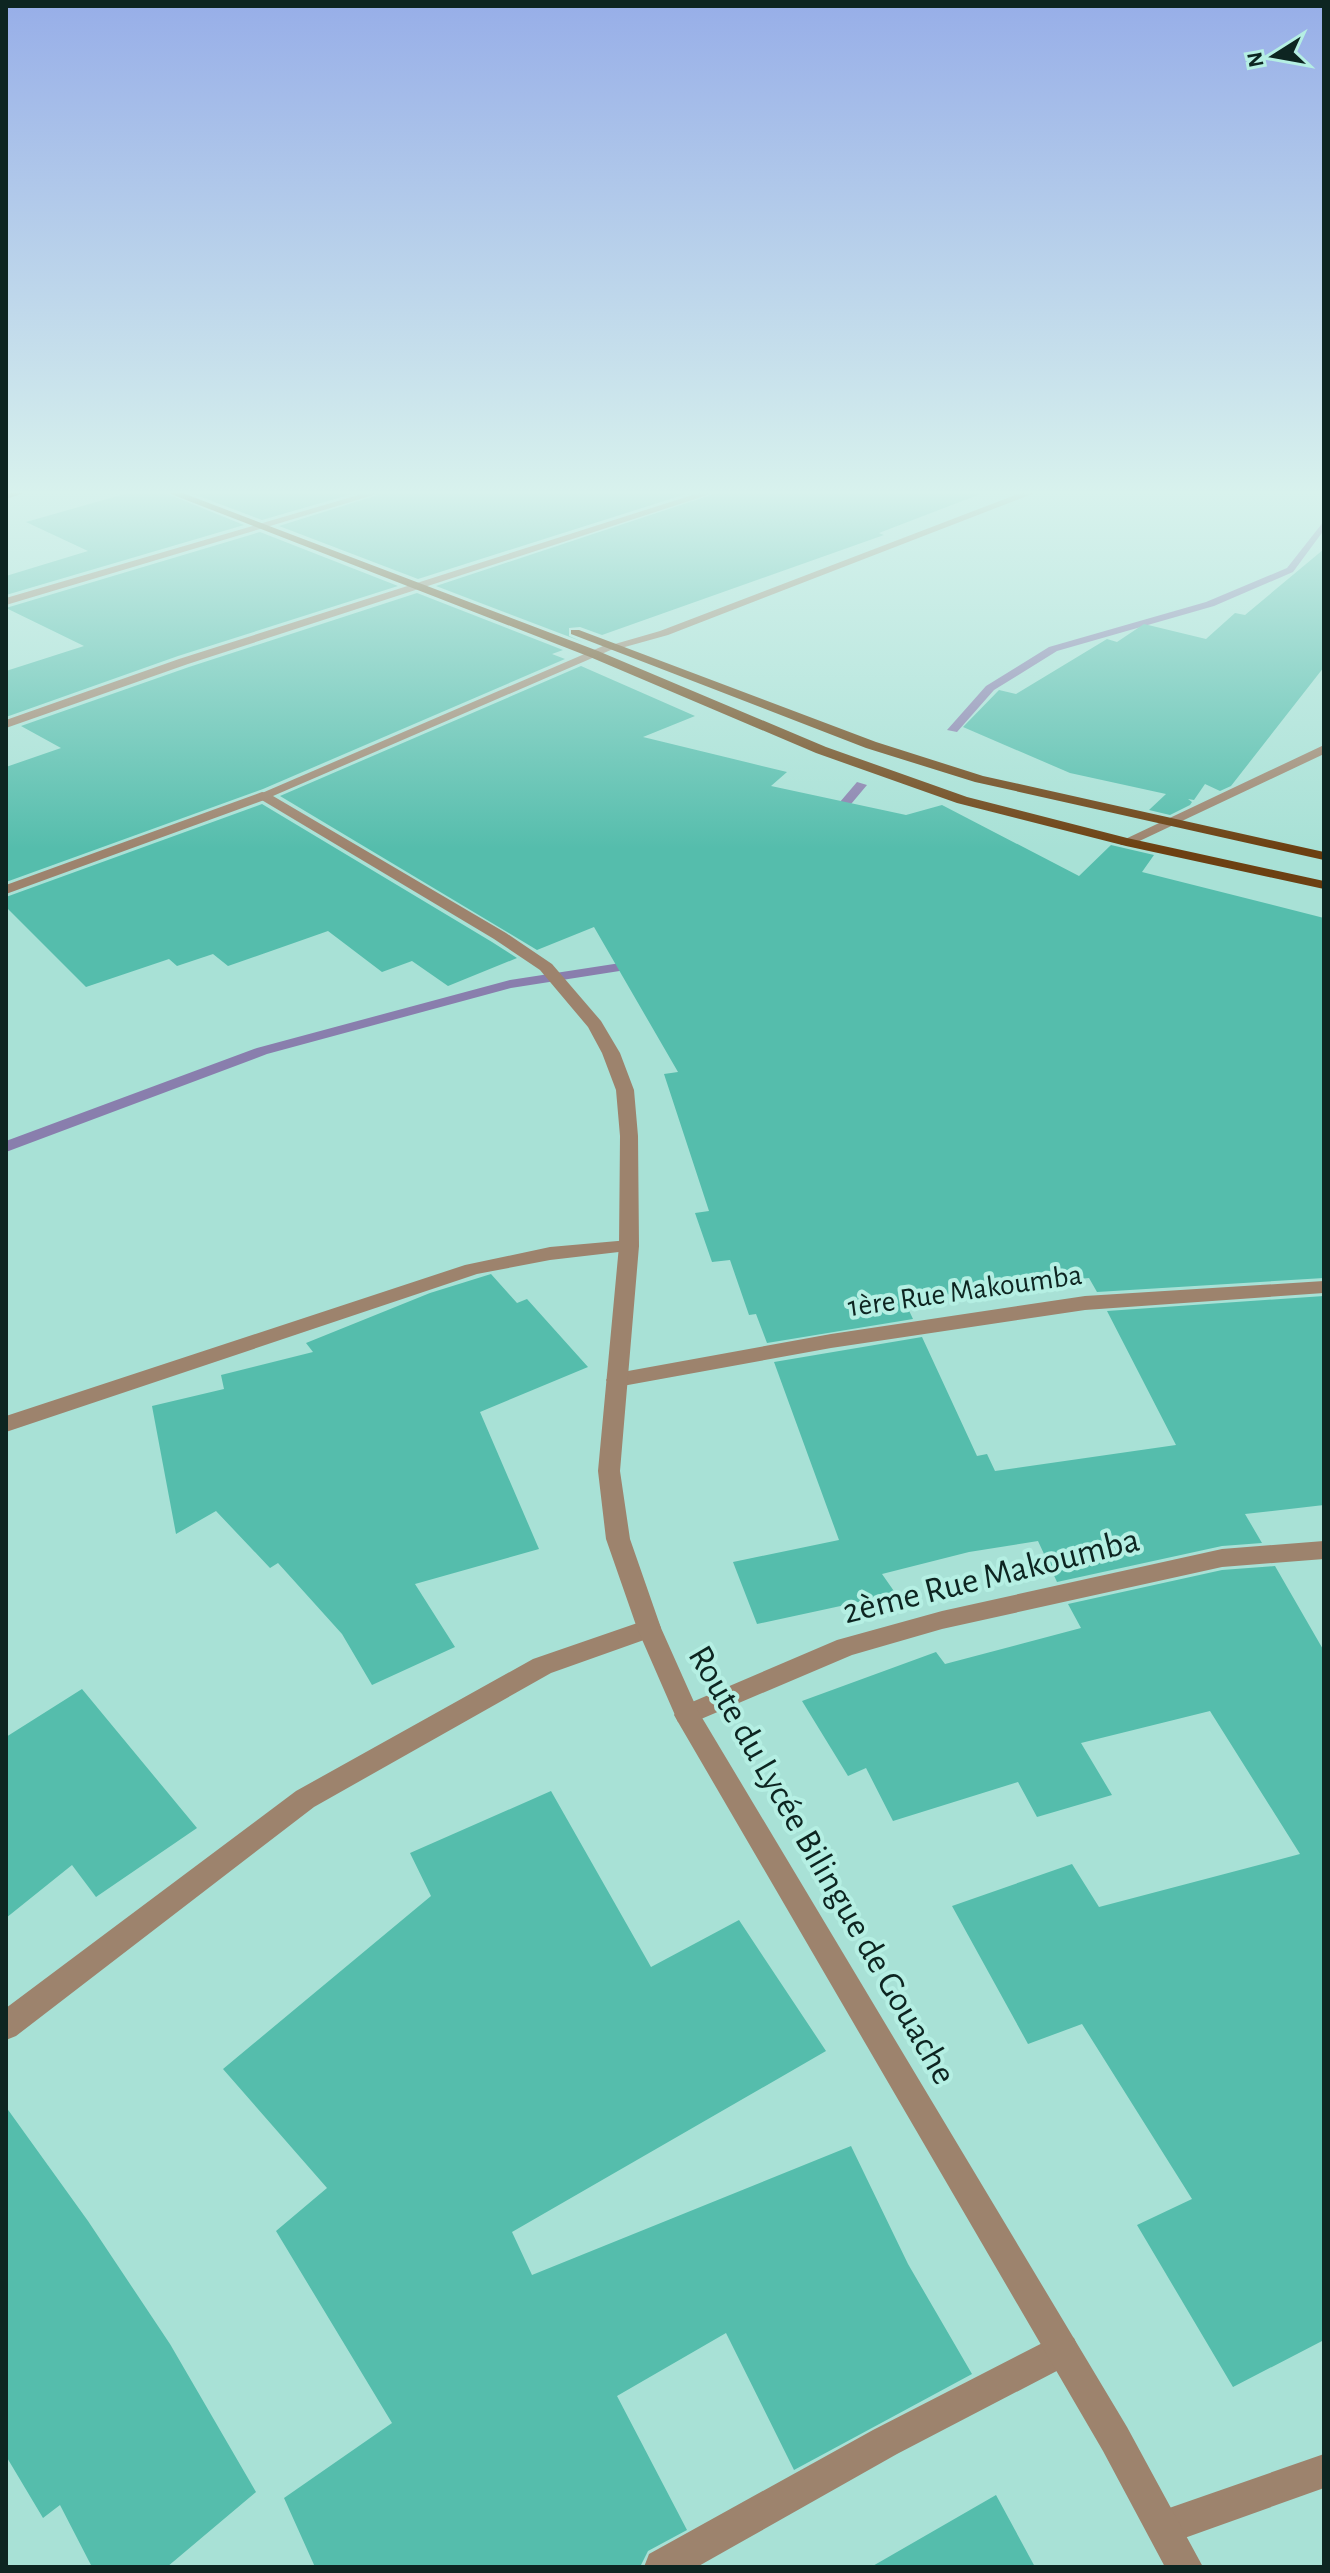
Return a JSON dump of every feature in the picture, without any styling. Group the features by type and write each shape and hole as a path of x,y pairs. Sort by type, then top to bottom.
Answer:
{"main road":[{"path":"476,609 594,654 821,750 962,800 1126,842 1324,885"},
{"path":"515,609 871,745 980,779 1324,856"}],"street":[{"path":"6,724 347,609"},
{"path":"6,890 262,796 614,646 664,633 726,609"},
{"path":"1126,842 1324,749"},
{"name":"Route du Lycée Bilingue de Gouache","path":"262,796 500,936 546,967 595,1025 611,1053 625,1090 629,1136 629,1246 609,1471 618,1539 649,1628 687,1715 1062,2350 1185,2567"},
{"path":"6,1424 472,1269 532,1254 584,1247 629,1246"},
{"name":"1ère Rue Makoumba","path":"617,1380 831,1341 1085,1303 1324,1287"},
{"name":"2ème Rue Makoumba","path":"687,1715 846,1647 942,1620 1222,1558 1324,1550"},
{"path":"6,2026 305,1799 542,1666 649,1628"},
{"path":"662,2567 885,2442 1062,2350"},
{"path":"1165,2527 1324,2471"}],"building":[{"path":"8,609 325,609 178,656 6,717 6,671 84,646"},
{"path":"367,609 458,609 563,650 552,654 565,659 263,789 6,882 6,767 61,748 21,726"},
{"path":"497,609 675,609 602,635 580,627 569,628 569,636 583,642"},
{"path":"1252,609 1324,609 1324,667 1231,786 1220,791 1205,784 1194,800 1188,799 1192,802 1190,805 1170,815 1149,810 1166,794 1070,773 963,727 999,690 1016,694 1107,639 1117,642 1144,624 1206,639 1235,613 1245,615"},
{"path":"581,666 695,716 643,737 787,772 771,786 906,815 942,805 1079,876 1111,845 1154,855 1142,872 1324,918 1324,1278 1097,1292 1089,1278 1027,1284 904,1300 913,1319 767,1343 756,1314 749,1315 730,1260 712,1262 695,1213 709,1211 664,1074 678,1072 594,927 537,950 280,796"},
{"path":"262,804 517,958 448,986 412,961 382,972 328,931 228,966 213,954 177,966 169,959 86,987 6,907 6,897"},
{"path":"491,1274 517,1303 527,1299 588,1367 480,1412 539,1549 415,1584 455,1647 372,1685 342,1634 278,1563 270,1568 216,1511 176,1534 152,1406 224,1389 221,1375 313,1352 306,1343 430,1293"},
{"path":"1324,1296 1324,1505 1245,1514 1262,1543 1222,1546 1057,1582 1038,1541 969,1552 882,1574 896,1594 757,1624 733,1562 839,1540 774,1362 922,1337 977,1456 987,1454 995,1471 1176,1445 1107,1311"},
{"path":"1275,1566 1324,1651 1324,2340 1233,2387 1137,2225 1192,2199 1082,2024 1028,2044 952,1906 1072,1864 1099,1907 1300,1854 1210,1711 1081,1743 1112,1795 1037,1817 1018,1782 893,1821 866,1768 848,1776 802,1701 936,1652 945,1664 1081,1628 1068,1604 1222,1570"},
{"path":"82,1689 197,1828 96,1897 72,1865 6,1918 6,1737"},
{"path":"551,1791 651,1967 739,1920 826,2051 512,2232 532,2275 851,2146 908,2264 972,2374 794,2470 726,2333 617,2396 687,2530 648,2551 640,2567 315,2567 284,2498 392,2423 276,2231 327,2188 223,2069 431,1896 410,1853"},
{"path":"6,2107 88,2221 170,2344 256,2492 167,2567 92,2567 60,2505 43,2518 6,2456"},
{"path":"996,2495 1035,2567 871,2567"}],"waterway":[{"path":"953,730 990,688 1053,649 1192,609"},
{"path":"832,819 861,785"},
{"path":"6,1147 262,1051 510,984 640,964"}]}
